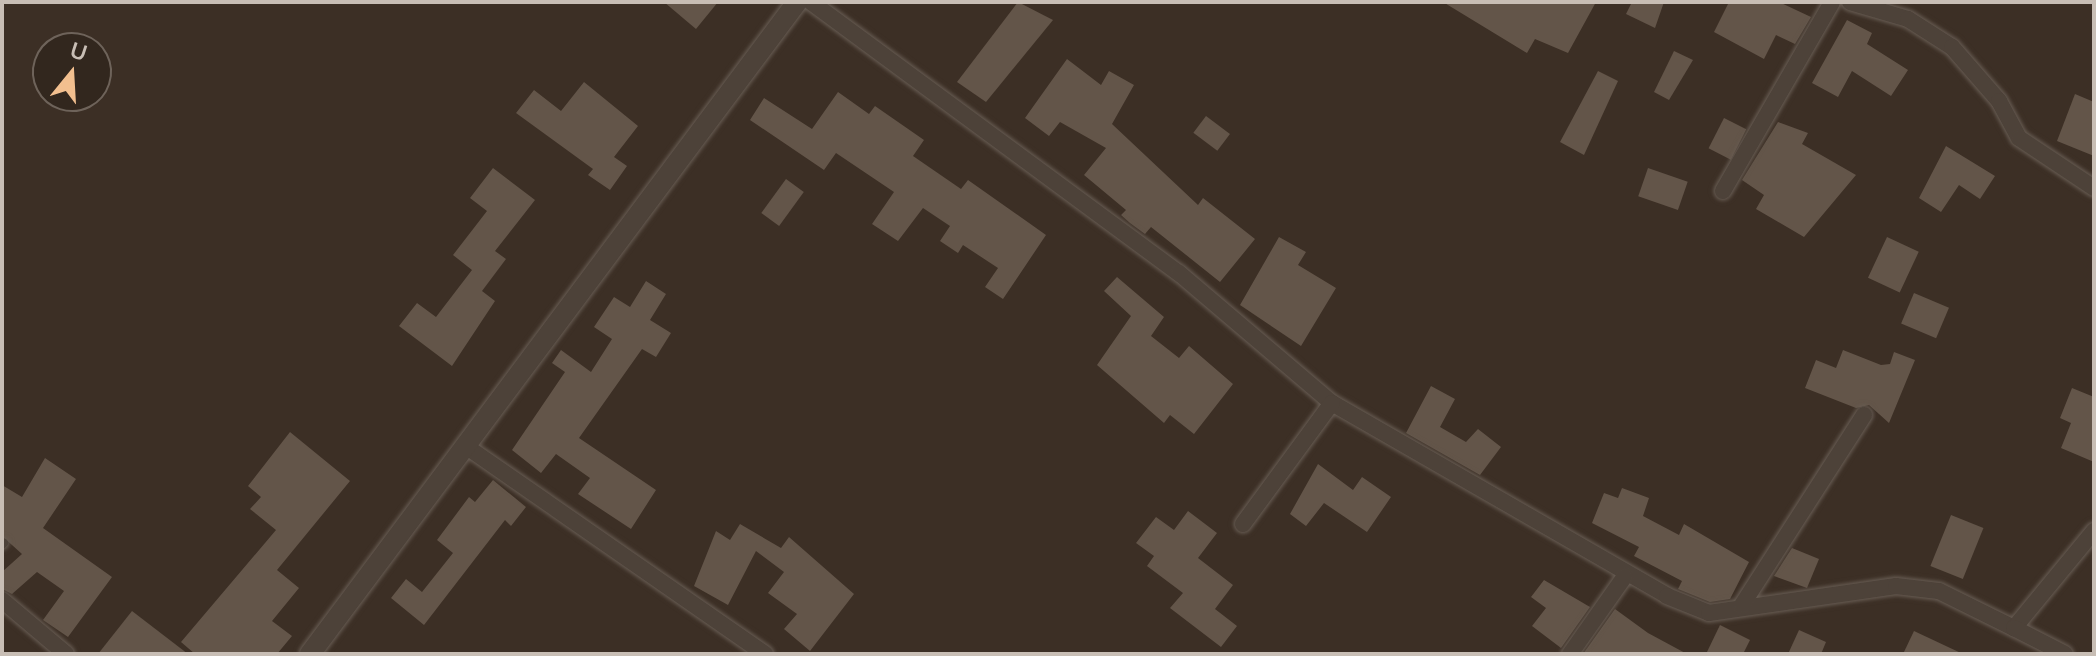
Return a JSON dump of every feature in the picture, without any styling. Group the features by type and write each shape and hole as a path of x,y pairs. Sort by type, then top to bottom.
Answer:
{"street":[{"path":"310,654 797,2"},
{"path":"811,2 1179,273 1332,403 1625,576 1709,613 1742,605 1896,586 1939,591 2065,654"},
{"path":"1723,191 1832,2"},
{"path":"1850,2 1908,19 1952,47 1999,101 2019,138 2094,188"},
{"path":"1243,524 1332,403"},
{"path":"1742,605 1864,415"},
{"path":"467,447 765,654"},
{"path":"2014,628 2094,531"},
{"path":"1570,654 1625,576"},
{"path":"2,600 66,654"}],"building":[{"path":"664,2 718,2 696,29"},
{"path":"1018,2 1053,20 986,102 957,82"},
{"path":"1443,2 1596,2 1568,53 1535,39 1527,53"},
{"path":"1632,2 1664,2 1655,28 1626,14"},
{"path":"1729,2 1779,2 1811,17 1795,44 1776,35 1764,59 1714,32"},
{"path":"1847,20 1872,33 1867,44 1908,70 1891,96 1852,71 1838,97 1812,83"},
{"path":"1674,51 1693,60 1669,100 1654,92"},
{"path":"1067,59 1101,85 1109,71 1134,85 1112,124 1198,205 1203,198 1255,239 1220,282 1151,227 1145,234 1130,223 1121,215 1126,210 1084,175 1106,148 1060,122 1049,136 1025,118"},
{"path":"1598,71 1618,81 1584,155 1560,142"},
{"path":"584,82 638,126 614,157 627,166 610,190 588,175 593,169 516,113 534,90 561,111"},
{"path":"838,92 869,114 875,106 924,140 913,156 961,189 968,180 1046,235 1003,299 985,287 998,268 963,245 958,253 940,241 950,226 923,208 898,241 872,224 894,192 836,153 824,170 750,120 764,98 812,129"},
{"path":"2075,94 2094,102 2094,156 2057,141"},
{"path":"1206,116 1230,134 1217,151 1193,133"},
{"path":"1724,118 1746,129 1731,160 1709,148"},
{"path":"1778,122 1808,133 1802,144 1856,175 1804,237 1756,209 1764,195 1742,180"},
{"path":"1946,146 1995,176 1980,199 1959,185 1941,212 1919,198"},
{"path":"493,168 535,200 495,251 506,259 482,291 495,301 452,366 399,326 417,303 436,317 472,270 453,255 487,211 470,198"},
{"path":"1648,168 1688,182 1678,210 1638,196"},
{"path":"786,179 804,192 779,226 761,213"},
{"path":"1279,237 1306,252 1298,265 1336,288 1301,346 1240,305"},
{"path":"1887,237 1919,252 1900,293 1868,278"},
{"path":"1117,277 1164,317 1151,336 1179,358 1189,346 1233,384 1194,434 1170,415 1164,423 1097,365 1131,316 1104,291"},
{"path":"646,281 666,294 650,320 671,333 656,357 642,349 579,438 656,490 631,529 578,494 590,478 556,454 541,473 512,450 565,372 552,363 561,350 591,372 612,339 594,327 614,297 630,307"},
{"path":"1914,293 1949,308 1936,338 1901,323"},
{"path":"1843,350 1881,365 1890,364 1894,352 1915,360 1889,423 1869,405 1856,408 1805,388 1816,360 1836,368"},
{"path":"1431,386 1455,399 1440,427 1466,442 1478,429 1501,447 1480,475 1406,433"},
{"path":"2072,388 2094,397 2094,462 2061,448 2071,423 2060,418"},
{"path":"290,432 350,481 277,570 299,588 272,621 292,636 277,654 195,654 181,642 276,530 250,509 261,497 248,486"},
{"path":"45,458 76,479 43,528 112,577 68,637 43,620 64,591 37,572 12,594 2,589 2,572 22,554 2,536 2,485 22,497"},
{"path":"1318,464 1353,490 1362,477 1391,497 1367,532 1324,503 1306,526 1290,514"},
{"path":"493,480 526,507 511,526 505,520 424,625 391,598 406,579 422,592 453,553 437,540 469,497 475,502"},
{"path":"1622,488 1649,498 1643,516 1679,535 1684,524 1749,562 1730,599 1710,602 1678,589 1682,581 1634,556 1639,547 1592,523 1604,493 1618,498"},
{"path":"1188,511 1217,533 1198,558 1233,585 1215,609 1237,626 1221,647 1170,608 1183,593 1147,566 1154,556 1136,543 1156,517 1174,530"},
{"path":"1951,515 1983,528 1963,579 1930,566"},
{"path":"740,524 781,548 789,537 854,594 810,651 784,629 797,614 768,593 784,572 756,551 728,605 694,586 716,531 730,540"},
{"path":"1792,548 1819,559 1807,588 1774,576"},
{"path":"1544,580 1590,607 1561,648 1532,626 1546,608 1531,597"},
{"path":"1615,609 1648,633 1687,654 1583,654"},
{"path":"132,611 188,654 98,654"},
{"path":"1720,625 1750,640 1743,654 1706,654"},
{"path":"1799,630 1826,642 1821,654 1788,654"},
{"path":"1914,631 1963,654 1903,654"}]}
